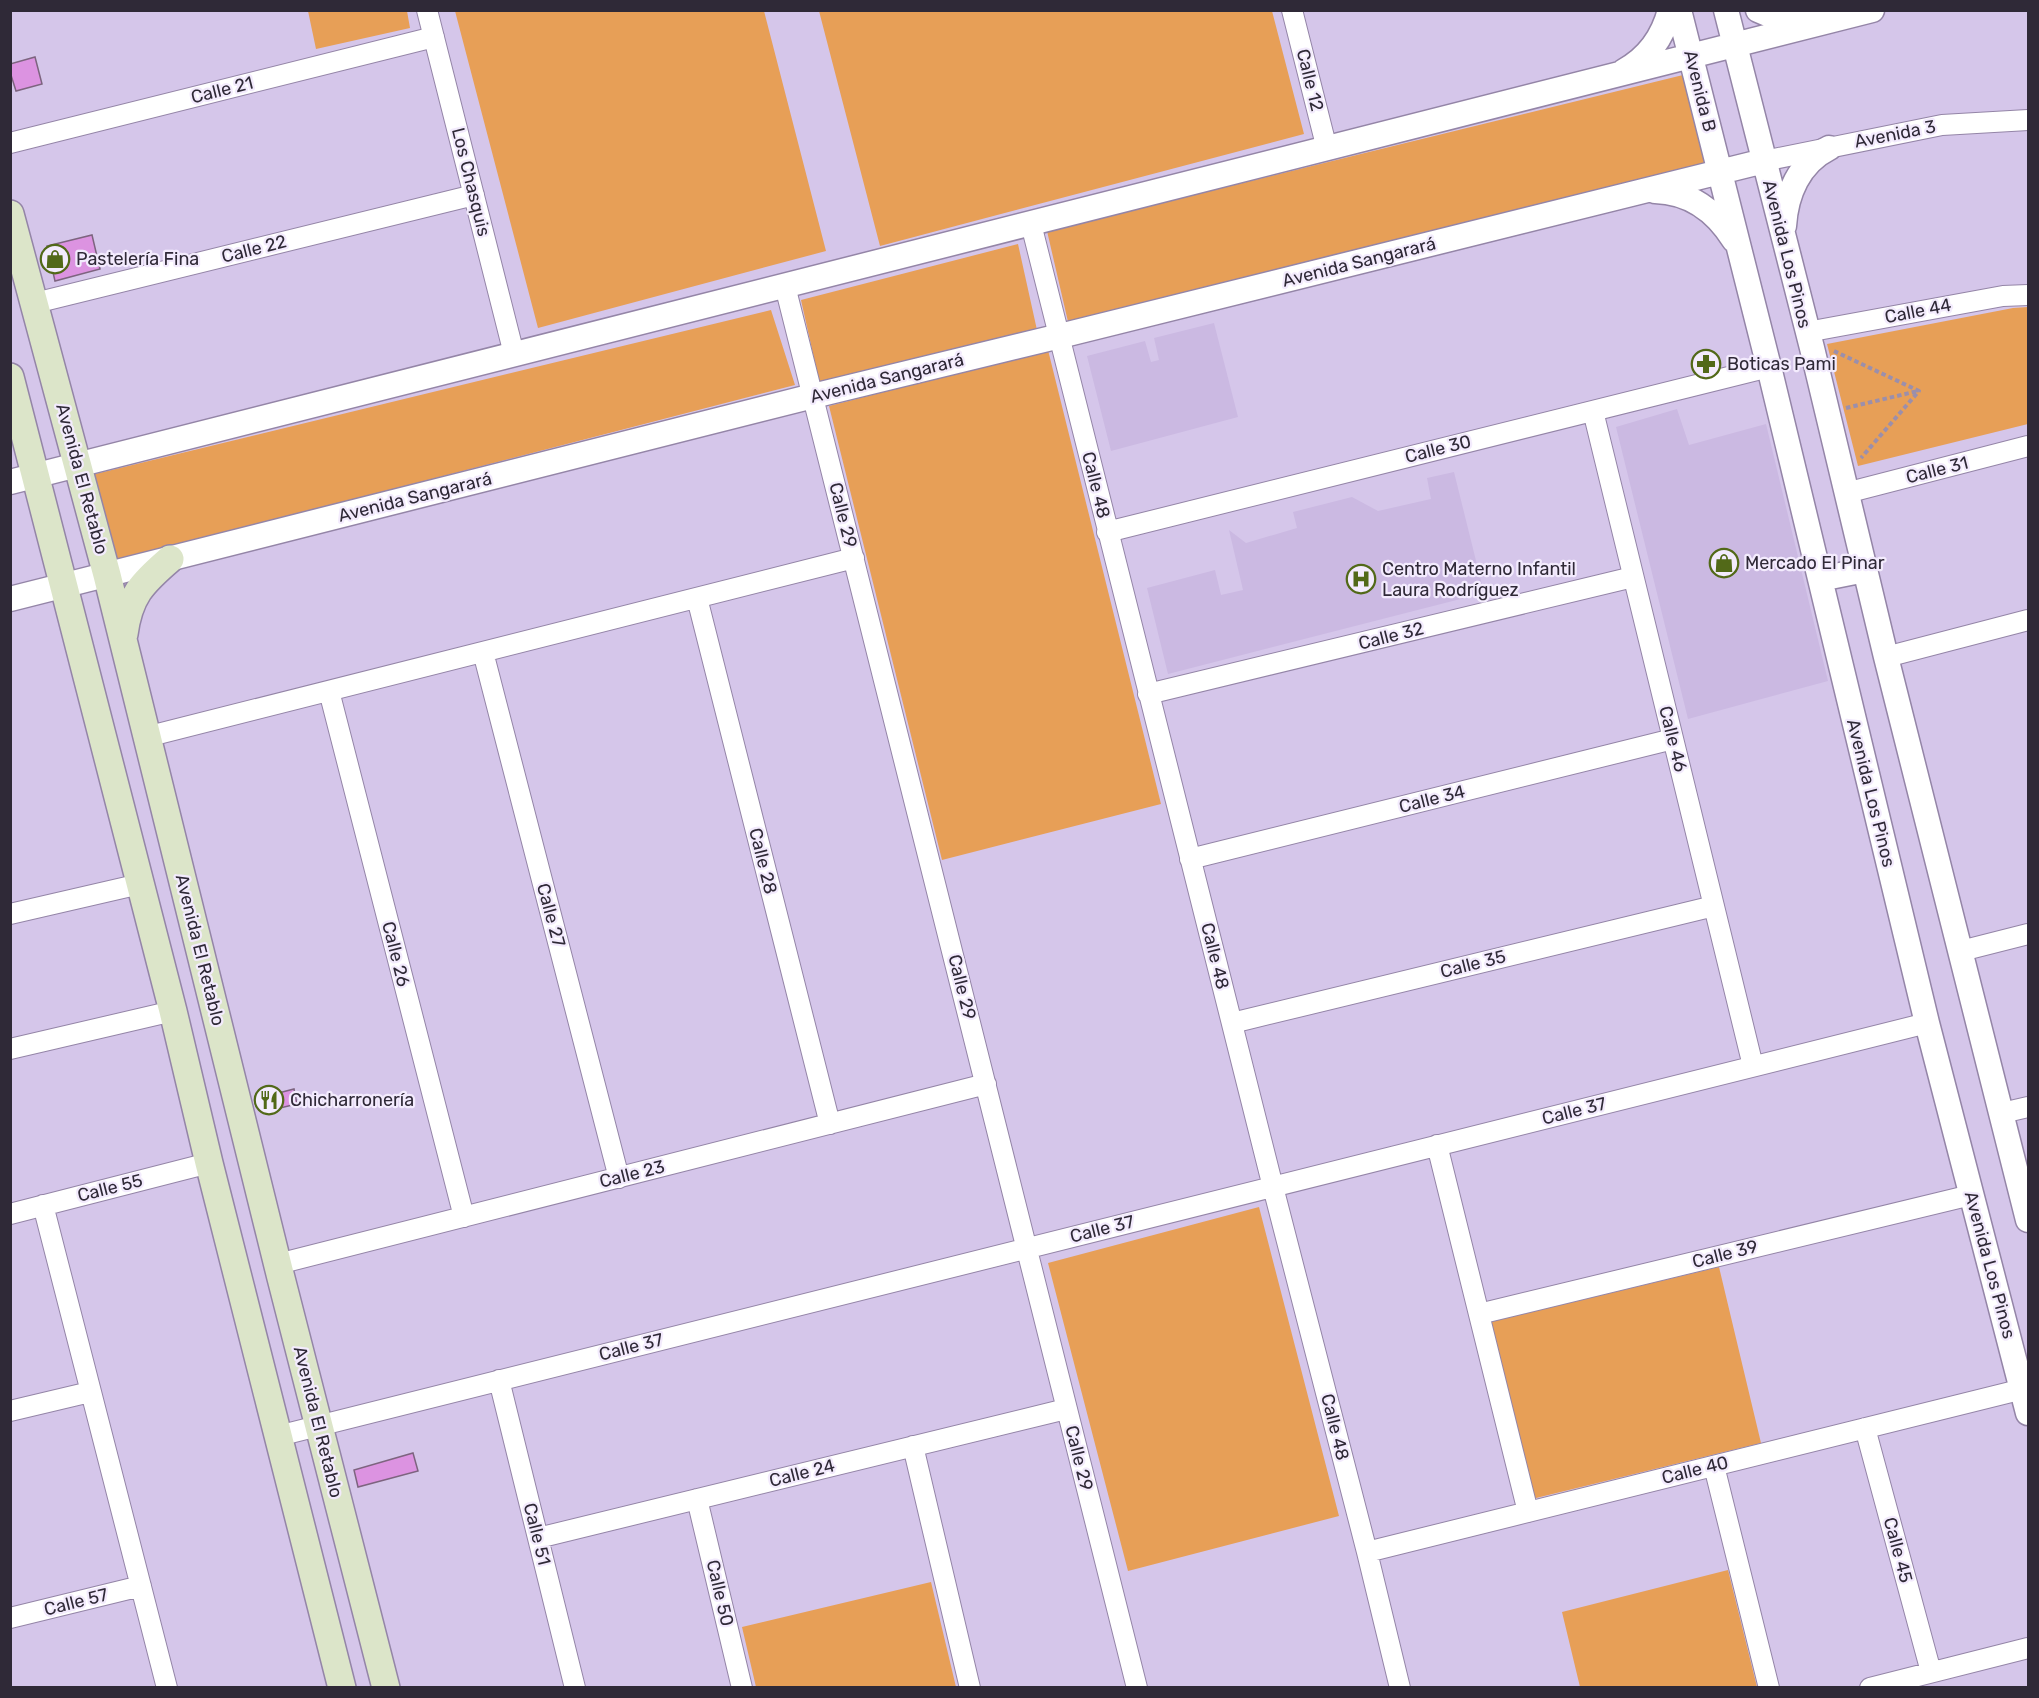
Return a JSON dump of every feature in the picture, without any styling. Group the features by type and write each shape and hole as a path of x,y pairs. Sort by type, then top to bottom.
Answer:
{"main road":[{"name":"Avenida El Retablo","path":"10,214 79,465 386,1688"},
{"path":"10,377 23,479 64,586 342,1688"},
{"path":"123,641 126,615 132,600 143,584 171,559"}],"street":[{"name":"Los Chasquis","path":"427,10 514,354"},
{"name":"Calle 12","path":"1293,10 1327,149"},
{"path":"1603,80 1619,74 1644,57 1661,34 1670,10"},
{"name":"Avenida B","path":"1679,10 1720,172"},
{"path":"1726,10 1764,161"},
{"path":"1758,10 1793,22 1832,21"},
{"path":"23,479 1872,10"},
{"name":"Calle 21","path":"10,143 434,37"},
{"name":"Avenida 3","path":"1764,161 1942,125 2028,120"},
{"path":"1785,244 1785,212 1794,184 1811,160 1829,148"},
{"name":"Avenida Sangarará","path":"10,599 813,396 1764,161"},
{"name":"Avenida Los Pinos","path":"1764,161 2028,1220"},
{"name":"Avenida Los Pinos","path":"1720,172 1927,1023 2028,1413"},
{"path":"1634,193 1665,192 1692,200 1705,207 1726,228 1741,256"},
{"name":"Calle 22","path":"34,303 474,195"},
{"name":"Calle 48","path":"1031,224 1400,1688"},
{"name":"Calle 29","path":"785,286 1137,1688"},
{"name":"Calle 44","path":"1808,332 2002,296 2028,295"},
{"name":"Calle 30","path":"1107,532 1769,367"},
{"name":"Calle 46","path":"1593,411 1753,1066"},
{"name":"Calle 31","path":"1846,493 2028,446"},
{"path":"146,737 854,558"},
{"path":"1820,579 1865,570"},
{"name":"Calle 32","path":"1148,694 1634,577"},
{"name":"Calle 28","path":"697,598 830,1124"},
{"path":"1886,657 2028,620"},
{"name":"Calle 27","path":"483,652 619,1178"},
{"name":"Calle 26","path":"329,691 464,1217"},
{"name":"Calle 34","path":"1191,859 1673,739"},
{"path":"10,914 140,884"},
{"name":"Calle 35","path":"1232,1023 1714,906"},
{"path":"1961,951 2028,934"},
{"path":"10,1049 173,1011"},
{"name":"Calle 37","path":"278,1436 1927,1023"},
{"name":"Calle 23","path":"278,1264 986,1084"},
{"path":"2002,1113 2028,1107"},
{"path":"1437,1145 1528,1512"},
{"name":"Calle 55","path":"10,1214 208,1163"},
{"name":"Calle 39","path":"1479,1314 1971,1195"},
{"path":"43,1205 167,1688"},
{"name":"Calle 51","path":"499,1380 575,1688"},
{"name":"Calle 40","path":"1367,1552 2022,1389"},
{"path":"10,1411 90,1392"},
{"name":"Calle 24","path":"538,1538 1066,1409"},
{"name":"Calle 45","path":"1865,1428 1931,1672"},
{"path":"913,1446 970,1688"},
{"path":"1714,1466 1769,1688"},
{"name":"Calle 50","path":"697,1499 742,1688"},
{"name":"Calle 57","path":"10,1618 141,1586"},
{"path":"1870,1688 2028,1648"}],"path":[{"path":"1833,351 1919,391"},
{"path":"1827,412 1919,391"},
{"path":"1855,465 1919,391"}],"shaded area":[{"path":"308,11 407,11 410,28 316,49"},
{"path":"455,11 764,11 826,251 538,328"},
{"path":"819,11 1272,11 1304,134 880,246"},
{"path":"1683,75 1705,165 1069,326 1047,231"},
{"path":"1018,244 1037,330 820,385 801,300"},
{"path":"2028,307 2028,424 1858,466 1827,344"},
{"path":"771,310 795,385 115,561 91,475"},
{"path":"1214,323 1238,417 1111,451 1087,356 1145,341 1151,362 1159,360 1154,338"},
{"path":"1048,350 1161,804 942,860 829,406"},
{"name":"Mercado El Pinar","path":"1677,409 1689,445 1766,424 1828,681 1688,719 1616,427"},
{"name":"Centro Materno Infantil Laura Rodríguez","path":"1454,472 1484,593 1168,674 1147,588 1215,570 1221,595 1243,590 1229,530 1246,543 1297,528 1293,512 1352,497 1378,511 1431,499 1427,478"},
{"path":"1259,1207 1339,1516 1128,1571 1048,1263"},
{"path":"1719,1267 1761,1443 1532,1499 1490,1322"},
{"path":"1728,1570 1757,1687 1580,1687 1562,1612"},
{"path":"931,1582 956,1687 756,1687 742,1627"}],"building":[{"path":"35,57 42,84 16,91 10,64"},
{"path":"92,235 100,269 55,281 47,246"},
{"path":"294,1089 297,1104 267,1111 263,1097"},
{"path":"413,1453 418,1471 358,1487 354,1470"}],"place":[{"name":"Pastelería Fina","path":"55,259"},
{"name":"Boticas Pami","path":"1706,364"},
{"name":"Mercado El Pinar","path":"1724,563"},
{"name":"Centro Materno Infantil Laura Rodríguez","path":"1361,579"},
{"name":"Chicharronería","path":"269,1100"}]}
